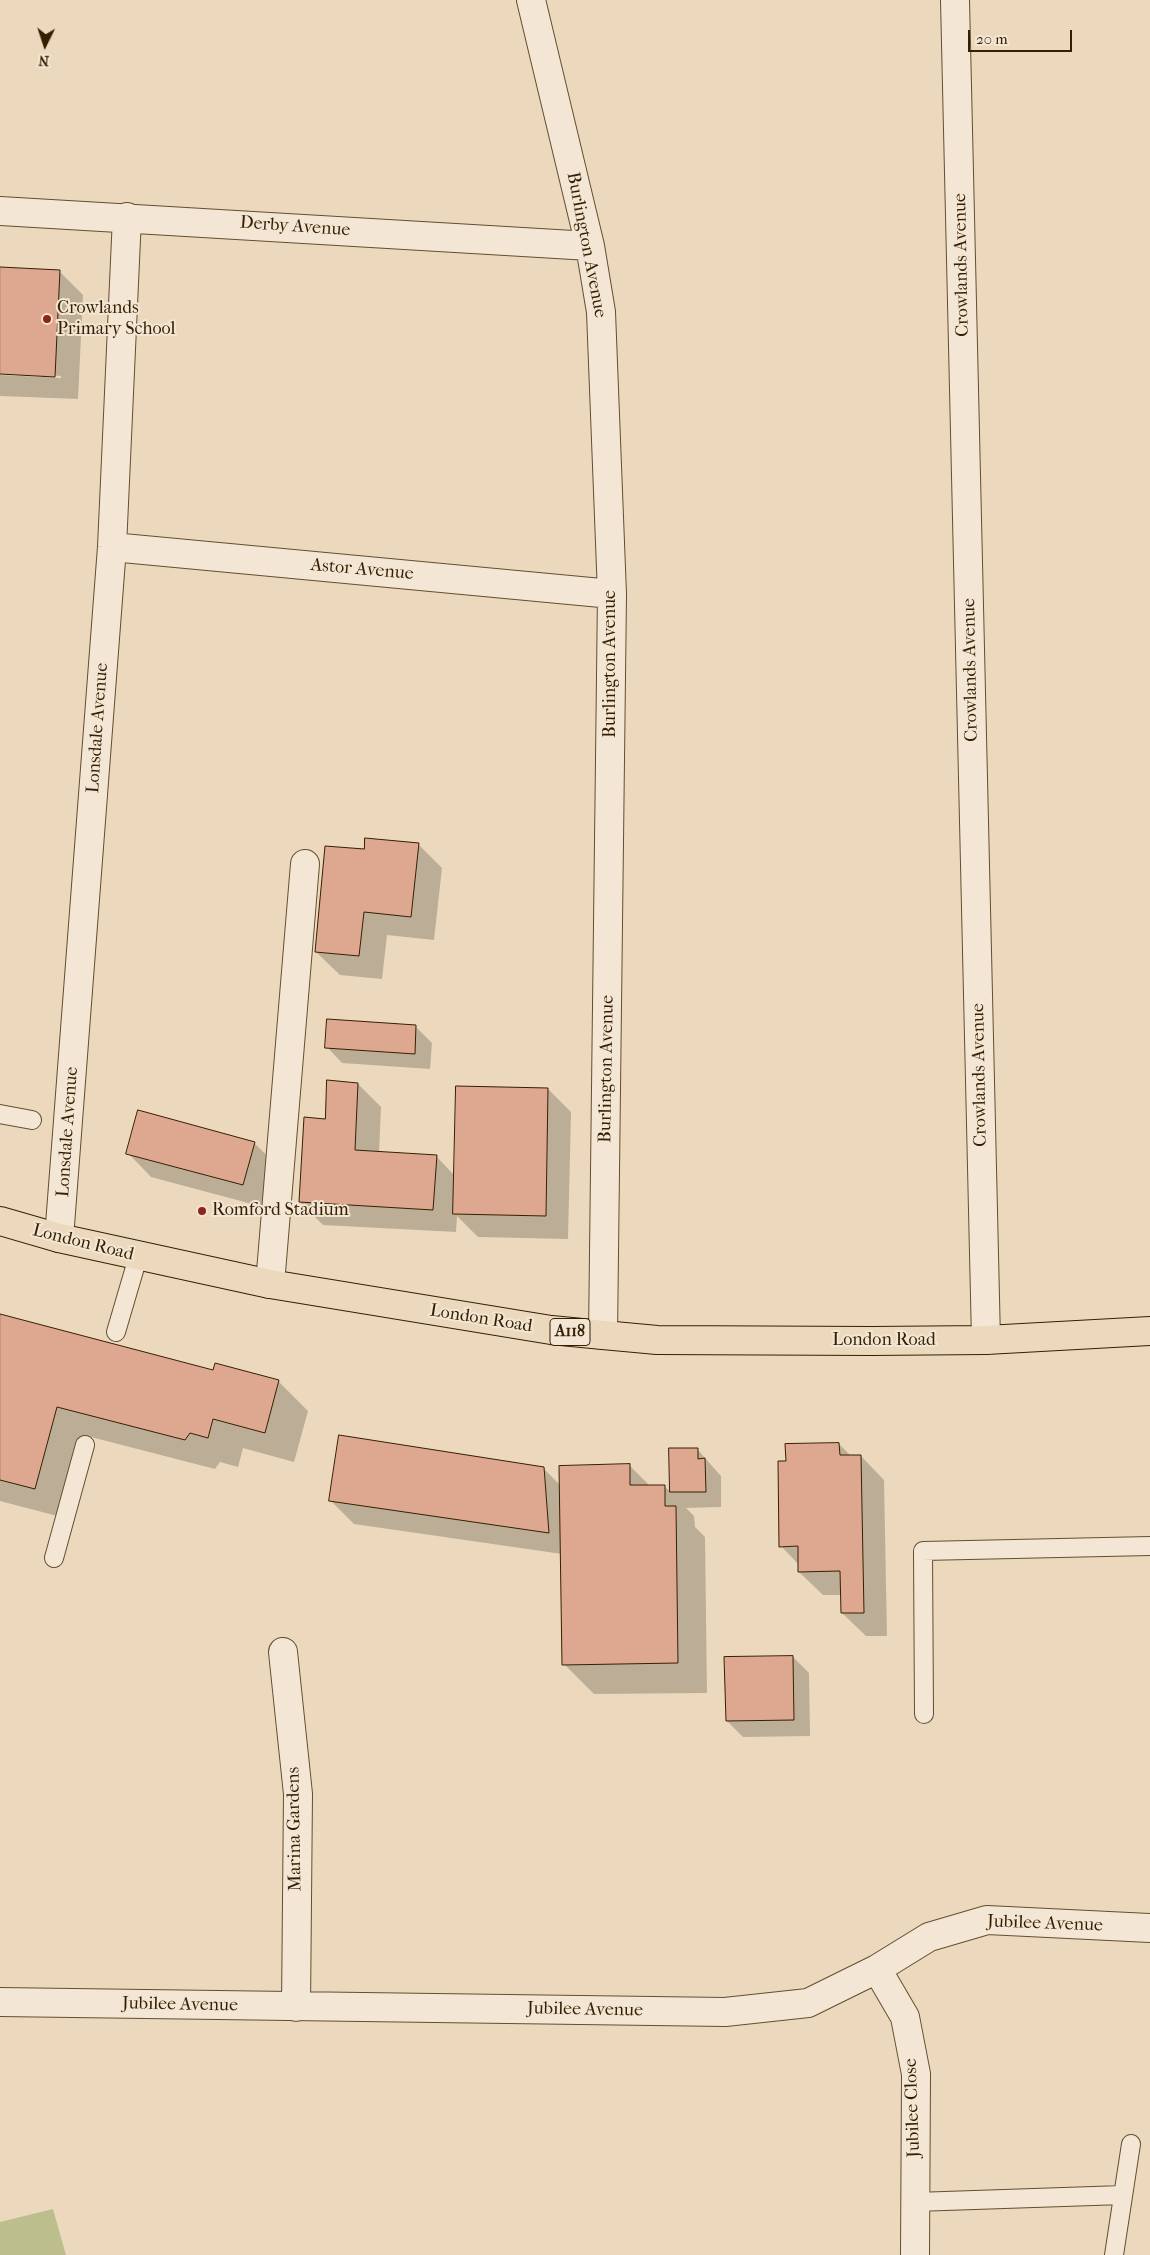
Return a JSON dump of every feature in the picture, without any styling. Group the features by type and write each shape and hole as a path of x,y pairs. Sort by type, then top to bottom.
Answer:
{"main road":[{"name":"London Road","path":"0,1221 60,1238 270,1284 551,1330 603,1335 666,1340 986,1340 1150,1331"}],"street":[{"name":"Burlington Avenue","path":"531,0 590,246 601,312 612,594 603,1335"},
{"name":"Crowlands Avenue","path":"956,0 986,1340"},
{"name":"Derby Avenue","path":"0,211 127,217 590,246"},
{"name":"Lonsdale Avenue","path":"60,1238 112,547 127,217"},
{"name":"Astor Avenue","path":"112,547 612,594"},
{"path":"270,1284 305,864"},
{"name":"Marina Gardens","path":"283,1652 298,1794 296,2006"},
{"name":"Jubilee Avenue","path":"0,2002 725,2012 808,2002 877,1969 929,1937 987,1920 1150,1928"},
{"name":"Jubilee Close","path":"877,1969 905,2017 916,2074 915,2255"}],"lane":[{"path":"0,1114 32,1120"},
{"path":"116,1332 138,1256"},
{"path":"54,1558 85,1445"},
{"path":"924,1714 923,1551 1150,1546"},
{"path":"1114,2255 1131,2144"},
{"path":"916,2202 1123,2196"}],"green space":[{"path":"53,2209 66,2255 0,2255 0,2222"}],"building":[{"path":"0,267 60,270 55,377 0,374"},
{"path":"365,838 419,843 411,917 364,912 359,956 315,952 325,846 364,849"},
{"path":"327,1019 416,1025 415,1054 325,1048"},
{"path":"327,1080 358,1083 355,1150 437,1155 433,1210 299,1202 304,1117 325,1119"},
{"path":"456,1086 548,1088 546,1216 453,1214"},
{"path":"138,1110 255,1142 243,1185 126,1154"},
{"path":"0,1314 213,1370 215,1363 279,1380 265,1433 213,1419 208,1438 190,1433 185,1440 57,1407 35,1489 0,1480"},
{"path":"339,1435 544,1467 549,1533 329,1501"},
{"path":"839,1443 840,1455 861,1455 864,1613 841,1613 840,1571 798,1572 798,1546 779,1547 778,1461 786,1461 785,1444"},
{"path":"669,1448 698,1448 698,1459 705,1458 706,1492 670,1492"},
{"path":"630,1464 630,1485 665,1485 665,1506 676,1506 678,1663 562,1665 559,1466"},
{"path":"793,1656 794,1720 726,1721 724,1657"}],"place":[{"name":"Crowlands Primary School","path":"47,319"},
{"name":"Romford Stadium","path":"202,1211"}]}
